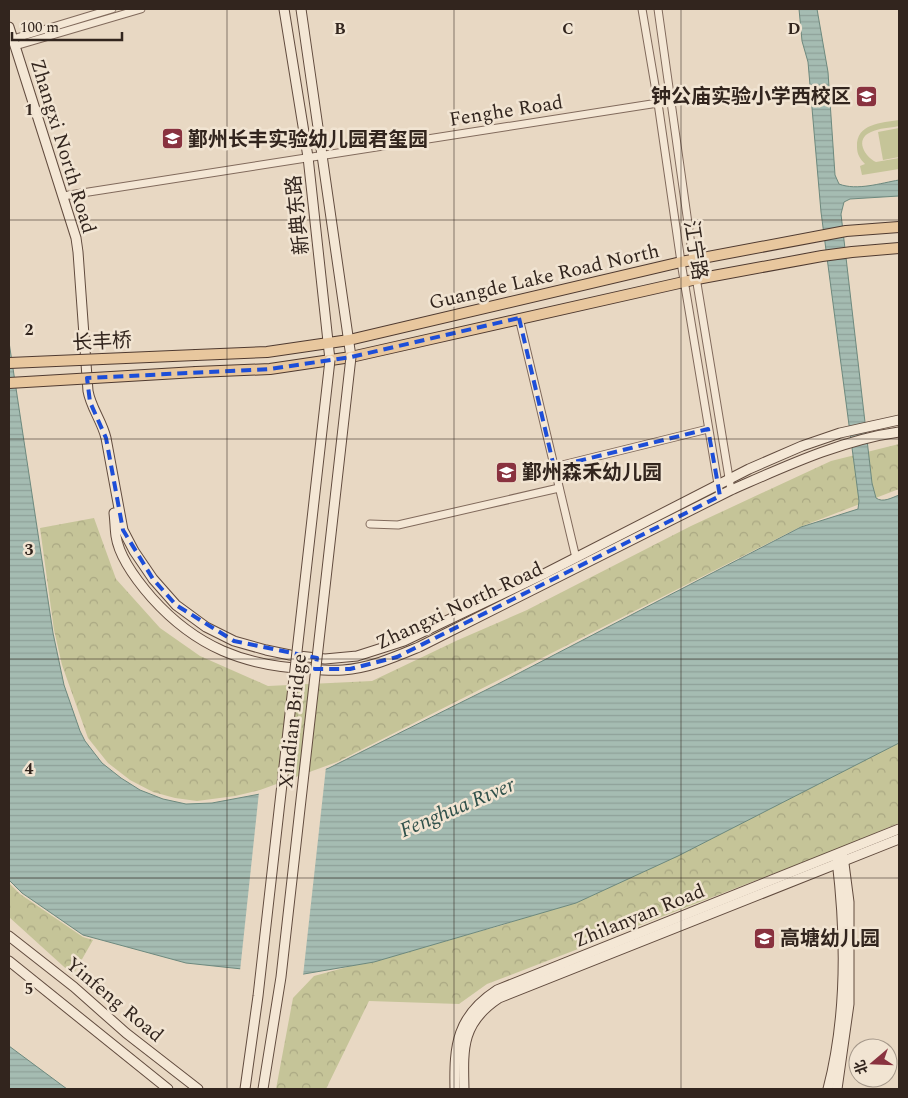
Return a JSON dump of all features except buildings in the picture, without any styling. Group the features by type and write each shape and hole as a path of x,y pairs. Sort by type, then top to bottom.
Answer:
{"main road":[{"name":"Guangde Lake Road North","path":"196,355 267,352 349,340 693,259 846,231 899,227"},
{"name":"Guangde Lake Road North","path":"196,372 270,368 351,357 684,281 822,256 899,248"},
{"name":"长丰桥","path":"9,363 196,355"},
{"name":"长丰桥","path":"9,383 196,372"}],"street":[{"path":"14,43 112,9"},
{"path":"14,43 141,9"},
{"name":"新典东路","path":"284,9 308,156 330,343 330,360"},
{"name":"新典东路","path":"301,9 351,357"},
{"name":"江宁路","path":"642,9 684,281 720,496"},
{"name":"江宁路","path":"658,9 693,259 731,490"},
{"name":"Zhangxi North Road","path":"9,27 76,238 88,391 92,408 103,427 123,530 153,579 176,606 206,627 234,641 290,655 325,659 341,658 384,648 431,629 576,558 749,469 802,446 840,433 899,420"},
{"name":"Fenghe Road","path":"64,196 308,156 658,103"},
{"path":"519,318 576,558"},
{"name":"Xindian Bridge","path":"263,1089 280,977 351,357"},
{"name":"Xindian Bridge","path":"245,1089 258,996 330,360"},
{"path":"554,467 708,429"},
{"name":"Zhangxi North Road","path":"113,481 116,538 121,552 139,582 167,615 196,637 230,654 251,661 280,668 342,670 372,665 419,647 731,490 799,461 843,446 899,432"},
{"path":"370,524 398,525 559,488"},
{"name":"Zhilanyan Road","path":"464,1089 463,1057 465,1041 481,1012 499,998 840,858 899,829"},
{"name":"Zhilanyan Road","path":"455,1089 456,1051 463,1026 476,1006 497,990 840,858 899,839"},
{"path":"828,1089 835,1053 842,987 840,858"},
{"path":"837,1089 849,1004 849,902 840,858"},
{"name":"Yinfeng Road","path":"9,936 74,987 126,1033 198,1089"},
{"name":"Yinfeng Road","path":"9,961 168,1089"}],"highlighted area":[{"path":"519,318 554,467 708,429 720,496 397,657 350,669 315,669 317,658 234,641 176,605 153,579 123,530 106,438 90,402 87,378 270,369 351,357"}],"green space":[{"path":"899,120 899,126 871,132 866,135 862,143 865,152 876,162 899,158 899,169 862,175 860,166 865,164 859,156 857,147 861,133 871,126"},
{"path":"899,128 899,157 883,160 878,132"},
{"path":"899,444 899,489 800,527 337,762 260,790 235,796 197,801 153,792 130,780 108,763 88,738 62,665 54,630 40,528 94,518 116,579 160,628 200,656 268,686 372,681 527,610 691,526 831,461"},
{"path":"899,740 899,823 835,850 487,984 459,1004 369,1001 326,1089 276,1089 293,998 314,976 503,925 606,887"},
{"path":"9,883 20,894 83,937 93,940 73,975 9,917"}],"water":[{"name":"Fenghua Rıver","path":"799,9 817,9 828,72 835,175 839,184 861,187 899,180 899,196 850,199 844,202 841,214 872,483 876,498 881,500 899,495 899,743 678,856 576,903 374,962 298,975 186,963 83,935 22,893 9,880 9,342 53,633 64,685 80,731 85,741 102,763 121,778 140,790 163,799 186,804 212,803 260,794 329,768 496,685 801,527 858,509 859,501 821,212 808,62 802,41"},
{"path":"9,1046 67,1089 9,1089"}],"pier":[{"path":"326,767 303,976 240,971 259,792"}],"place":[{"name":"钟公庙实验小学西校区","path":"867,96"},
{"name":"鄞州长丰实验幼儿园君玺园","path":"172,139"},
{"name":"鄞州森禾幼儿园","path":"506,472"},
{"name":"高塘幼儿园","path":"764,938"}]}
